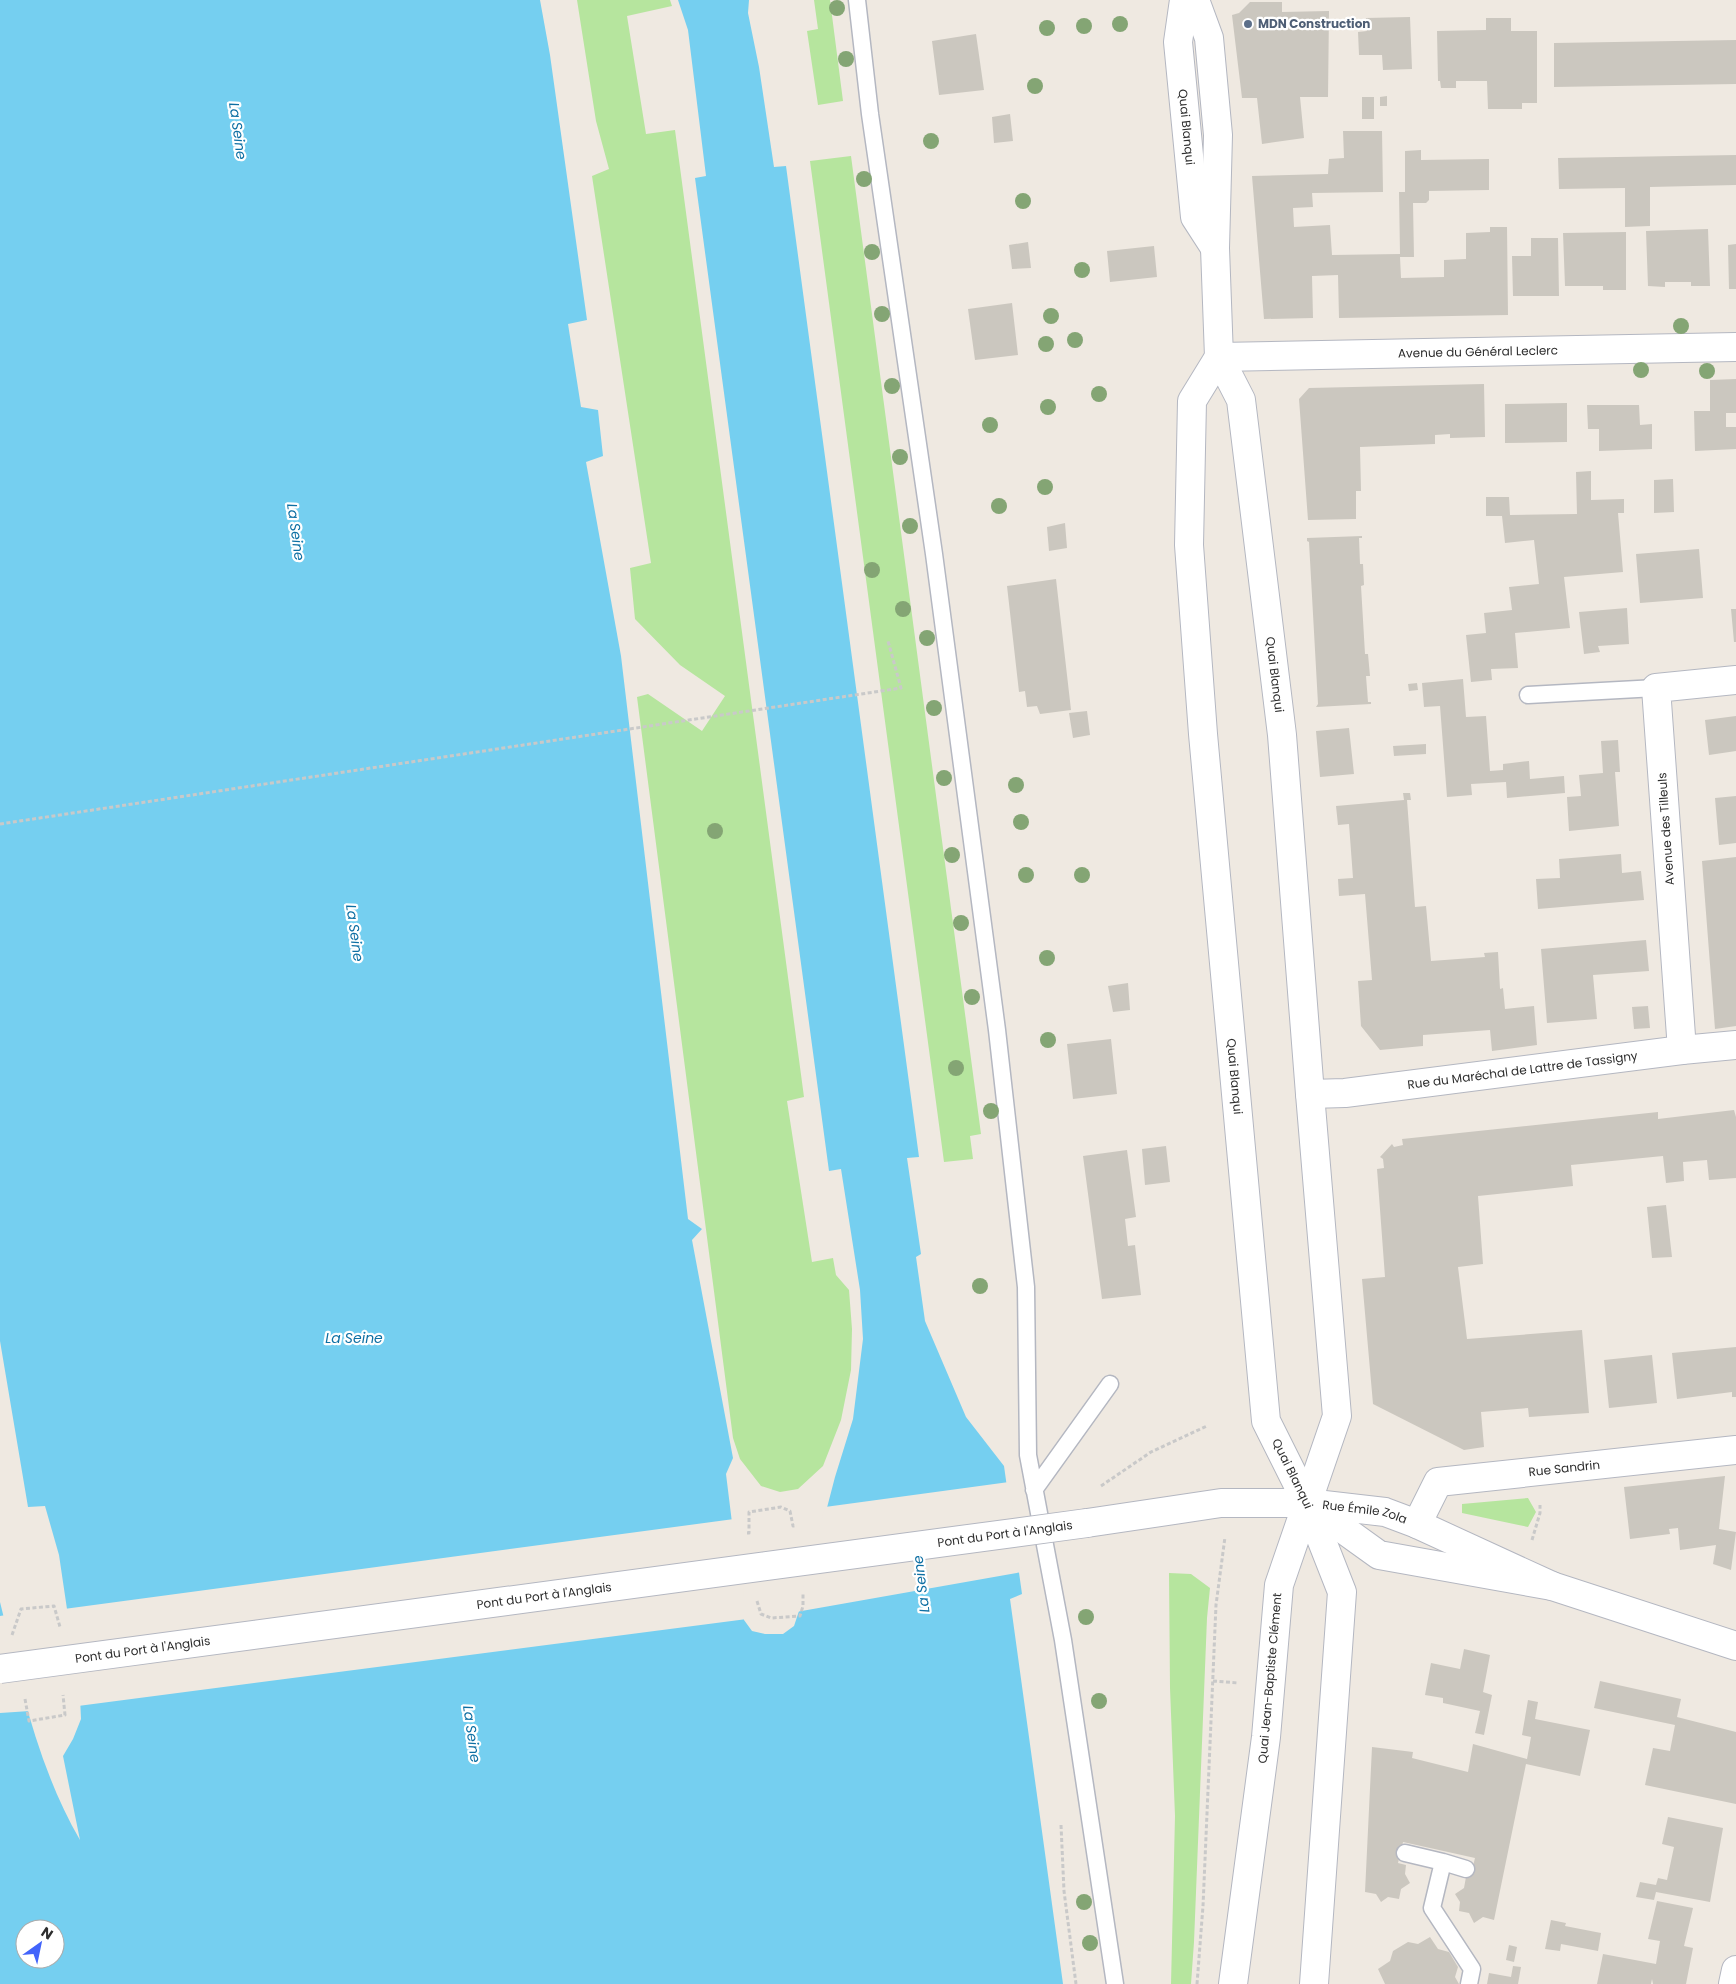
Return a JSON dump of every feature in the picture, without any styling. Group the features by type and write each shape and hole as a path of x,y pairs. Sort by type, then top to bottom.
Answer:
{"main road":[{"name":"Quai Blanqui","path":"1184,0 1178,42 1195,217 1215,248"},
{"name":"Quai Blanqui","path":"1195,0 1209,38 1218,136 1215,248 1219,357 1241,400 1278,705 1337,1416 1307,1503"},
{"name":"Avenue du Général Leclerc","path":"1219,357 1736,347"},
{"name":"Quai Blanqui","path":"1219,357 1192,401 1189,545 1203,734 1266,1421 1307,1503"},
{"path":"1656,688 1736,680"},
{"name":"Avenue des Tilleuls","path":"1656,688 1682,1050"},
{"name":"Rue du Maréchal de Lattre de Tassigny","path":"1310,1094 1346,1093 1682,1050 1736,1045"},
{"name":"Rue Sandrin","path":"1417,1524 1438,1482 1736,1450"},
{"name":"Pont du Port à l'Anglais","path":"0,1669 1087,1523 1222,1502 1307,1503"},
{"name":"Rue Émile Zola","path":"1307,1503 1385,1512 1417,1524 1552,1586 1736,1646"},
{"name":"Rue Émile Zola","path":"1307,1503 1379,1555 1552,1586"},
{"name":"Quai Jean-Baptiste Clément","path":"1233,1984 1266,1737 1279,1585 1307,1503"},
{"path":"1307,1503 1342,1592 1314,1984"},
{"path":"1733,1984 1736,1970"}],"lane":[{"path":"857,0 870,114 934,554 997,1030 1026,1288 1028,1455 1063,1640 1114,1984"},
{"path":"1528,695 1656,688"},
{"path":"1034,1490 1110,1384"},
{"path":"1405,1853 1466,1869"},
{"path":"1442,1862 1432,1908 1472,1969 1469,1984"}],"path":[{"path":"0,824 901,688 888,641"},
{"path":"1096,1490 1151,1452 1207,1426"},
{"path":"739,1534 749,1533 749,1512 781,1507 790,1511 794,1526 803,1525"},
{"path":"1535,1530 1540,1512"},
{"path":"1197,1984 1203,1906 1216,1605 1226,1529"},
{"path":"6,1636 11,1636 21,1609 54,1606 59,1627 69,1626"}],"green space":[{"path":"577,0 670,0 672,6 627,16 646,134 675,130 804,1097 787,1101 812,1262 833,1258 836,1275 849,1290 852,1329 851,1370 841,1420 823,1466 798,1489 780,1492 761,1486 740,1459 733,1438 637,697 648,694 702,731 725,696 680,665 635,619 630,568 651,563 592,176 609,169 596,121"},
{"path":"814,0 830,0 843,101 818,105 807,31 818,29"},
{"path":"851,156 981,1134 970,1136 973,1159 944,1162 810,161"},
{"path":"1528,1498 1536,1512 1528,1527 1462,1513 1462,1504"},
{"path":"1169,1573 1191,1574 1210,1588 1207,1618 1191,1984 1171,1984 1175,1816 1170,1688"}],"water":[{"name":"La Seine","path":"0,0 540,0 550,55 587,320 568,324 581,407 598,410 603,456 586,462 621,656 688,1219 702,1229 692,1240 733,1458 726,1474 744,1620 752,1631 765,1634 783,1634 794,1626 853,1419 863,1339 860,1290 841,1169 829,1171 695,178 706,176 688,30 678,0 749,0 748,13 759,67 774,167 786,166 919,1157 907,1158 921,1254 916,1257 925,1321 966,1417 1004,1466 1022,1594 1010,1599 1063,1984 0,1984 0,1602 23,1694 42,1754 65,1812 80,1840 63,1756 73,1739 81,1719 80,1697 59,1555 45,1506 28,1507 0,1341"}],"pier":[{"path":"1009,1482 1022,1572 796,1612 825,1507"},
{"path":"734,1519 747,1619 78,1706 64,1609"},
{"path":"6,1615 30,1711 0,1713 0,1616"}],"building":[{"path":"1250,2 1282,2 1282,12 1329,11 1328,97 1300,97 1304,138 1262,144 1257,98 1242,98 1232,15 1239,13"},
{"path":"1410,17 1412,69 1383,70 1382,55 1359,55 1358,32 1367,31 1366,18"},
{"path":"1486,18 1511,18 1511,31 1537,31 1537,103 1522,103 1522,109 1488,109 1487,81 1456,81 1456,88 1441,88 1440,81 1438,81 1437,31 1486,30"},
{"path":"976,34 984,90 939,95 932,41"},
{"path":"1736,40 1736,84 1554,87 1554,43"},
{"path":"1387,96 1387,106 1380,106 1380,97"},
{"path":"1362,97 1374,97 1374,119 1362,119"},
{"path":"1010,114 1013,141 994,143 992,117"},
{"path":"1343,131 1382,131 1383,192 1312,193 1313,207 1293,208 1294,227 1330,225 1332,255 1400,254 1399,192 1405,192 1405,151 1421,150 1421,160 1489,159 1489,190 1429,191 1429,200 1426,203 1413,203 1414,257 1400,257 1401,278 1444,277 1444,260 1466,259 1466,233 1490,232 1490,227 1507,227 1508,315 1339,318 1338,275 1312,276 1313,318 1264,319 1252,176 1328,174 1329,159 1344,158"},
{"path":"1736,155 1736,185 1650,187 1650,226 1625,227 1625,188 1559,189 1558,158"},
{"path":"1708,229 1710,286 1691,286 1691,282 1665,282 1665,287 1648,286 1646,231"},
{"path":"1626,232 1626,290 1603,290 1603,286 1565,286 1563,233"},
{"path":"1531,238 1558,238 1559,296 1513,296 1512,256 1531,256"},
{"path":"1028,242 1031,268 1012,269 1009,245"},
{"path":"1736,244 1736,289 1729,289 1728,245"},
{"path":"1154,246 1157,277 1110,282 1107,251"},
{"path":"1012,303 1018,355 975,360 968,309"},
{"path":"1736,379 1736,413 1726,413 1726,427 1736,427 1736,449 1695,451 1694,411 1710,411 1710,380"},
{"path":"1484,384 1485,437 1450,438 1450,434 1435,435 1435,444 1360,447 1361,491 1356,491 1356,519 1308,520 1299,399 1309,388"},
{"path":"1567,403 1567,442 1505,443 1505,404"},
{"path":"1587,405 1639,405 1640,425 1652,424 1652,449 1599,451 1599,429 1588,429"},
{"path":"1591,471 1591,500 1624,499 1624,513 1618,513 1623,572 1564,577 1570,628 1515,633 1518,668 1491,669 1492,680 1471,682 1466,635 1486,633 1484,613 1512,610 1509,587 1539,584 1534,540 1505,543 1502,516 1486,516 1486,497 1509,497 1510,515 1577,514 1576,472"},
{"path":"1673,479 1674,512 1654,513 1654,480"},
{"path":"1065,523 1067,548 1049,551 1047,527"},
{"path":"1362,536 1362,538 1359,538 1360,564 1363,564 1364,585 1361,586 1365,654 1368,654 1370,676 1366,676 1368,702 1371,702 1371,704 1316,707 1318,704 1309,542 1307,538"},
{"path":"1699,549 1703,598 1640,603 1636,554"},
{"path":"1056,579 1071,710 1040,714 1037,706 1027,707 1025,691 1019,692 1007,586"},
{"path":"1627,608 1629,644 1598,646 1600,652 1584,654 1579,612"},
{"path":"1731,609 1736,609 1736,642 1734,642"},
{"path":"1463,679 1466,717 1486,716 1490,771 1503,770 1503,764 1529,761 1530,779 1564,776 1565,793 1507,798 1506,782 1471,784 1472,795 1447,797 1440,706 1424,707 1422,683"},
{"path":"1417,683 1418,690 1409,691 1408,684"},
{"path":"1087,711 1090,735 1073,738 1069,713"},
{"path":"1736,716 1736,751 1709,755 1705,720"},
{"path":"1349,728 1354,774 1320,777 1316,731"},
{"path":"1618,740 1620,772 1615,772 1619,826 1569,831 1567,797 1581,796 1579,775 1603,773 1601,741"},
{"path":"1426,744 1426,754 1394,756 1393,746"},
{"path":"1403,793 1410,793 1411,800 1407,800 1415,907 1426,906 1431,961 1485,957 1484,953 1498,952 1500,989 1503,988 1505,1009 1534,1006 1537,1045 1492,1051 1490,1030 1423,1035 1423,1046 1380,1050 1361,1026 1358,981 1372,980 1365,894 1339,896 1338,879 1353,878 1349,824 1338,825 1336,806 1404,800"},
{"path":"1736,796 1736,843 1719,845 1715,798"},
{"path":"1621,854 1622,873 1641,871 1644,900 1538,909 1536,879 1560,878 1559,859"},
{"path":"1736,857 1736,1026 1715,1029 1702,861"},
{"path":"1646,940 1649,971 1593,975 1597,1019 1547,1023 1541,949"},
{"path":"1128,983 1130,1010 1113,1012 1108,986"},
{"path":"1648,1006 1650,1028 1634,1029 1632,1007"},
{"path":"1111,1039 1117,1094 1073,1099 1067,1044"},
{"path":"1734,1110 1736,1117 1736,1178 1709,1180 1707,1160 1683,1162 1684,1181 1666,1183 1663,1156 1571,1165 1573,1186 1478,1196 1483,1264 1458,1267 1467,1339 1582,1330 1589,1413 1529,1417 1528,1408 1481,1412 1484,1447 1464,1450 1373,1404 1362,1279 1385,1277 1377,1169 1384,1168 1383,1159 1380,1157 1392,1144 1394,1147 1403,1145 1402,1139 1658,1112 1658,1119"},
{"path":"1166,1146 1170,1182 1145,1185 1142,1149"},
{"path":"1127,1150 1136,1217 1125,1219 1128,1246 1135,1245 1141,1295 1102,1299 1083,1156"},
{"path":"1666,1205 1672,1257 1652,1258 1647,1207"},
{"path":"1736,1347 1736,1397 1732,1397 1732,1392 1677,1399 1672,1353"},
{"path":"1652,1355 1657,1403 1609,1408 1604,1360"},
{"path":"1725,1476 1719,1529 1736,1532 1731,1570 1713,1564 1716,1545 1680,1550 1678,1528 1669,1529 1670,1534 1630,1539 1624,1487"},
{"path":"1464,1649 1490,1655 1483,1692 1492,1695 1484,1735 1475,1733 1480,1711 1443,1703 1443,1698 1425,1695 1431,1663 1460,1669"},
{"path":"1600,1681 1681,1699 1677,1717 1736,1732 1736,1804 1645,1785 1653,1748 1670,1751 1675,1725 1594,1708"},
{"path":"1528,1700 1538,1702 1535,1719 1590,1730 1580,1776 1526,1764 1494,1920 1483,1917 1474,1923 1469,1913 1459,1911 1460,1902 1455,1894 1464,1888 1466,1877 1470,1878 1475,1858 1403,1842 1398,1863 1406,1865 1405,1874 1410,1883 1401,1889 1399,1899 1388,1897 1381,1902 1376,1894 1365,1892 1372,1747 1413,1752 1412,1758 1468,1772 1473,1744 1527,1759 1531,1737 1522,1735"},
{"path":"1668,1817 1723,1828 1710,1902 1656,1892 1654,1900 1636,1897 1640,1882 1656,1885 1658,1878 1667,1880 1674,1847 1662,1844"},
{"path":"1657,1901 1693,1908 1684,1946 1693,1948 1686,1984 1653,1984 1652,1979 1651,1984 1597,1984 1603,1954 1656,1964 1660,1941 1648,1939"},
{"path":"1551,1920 1566,1923 1565,1926 1601,1933 1598,1951 1561,1944 1560,1951 1545,1949"},
{"path":"1430,1937 1438,1949 1449,1952 1458,1967 1455,1977 1459,1984 1385,1984 1378,1969 1390,1961 1393,1951 1408,1942 1418,1944"},
{"path":"1509,1945 1517,1947 1514,1962 1506,1960"},
{"path":"1513,1966 1521,1967 1518,1984 1487,1984 1489,1973 1511,1977"}],"place":[{"name":"MDN Construction","path":"1248,24"}]}
